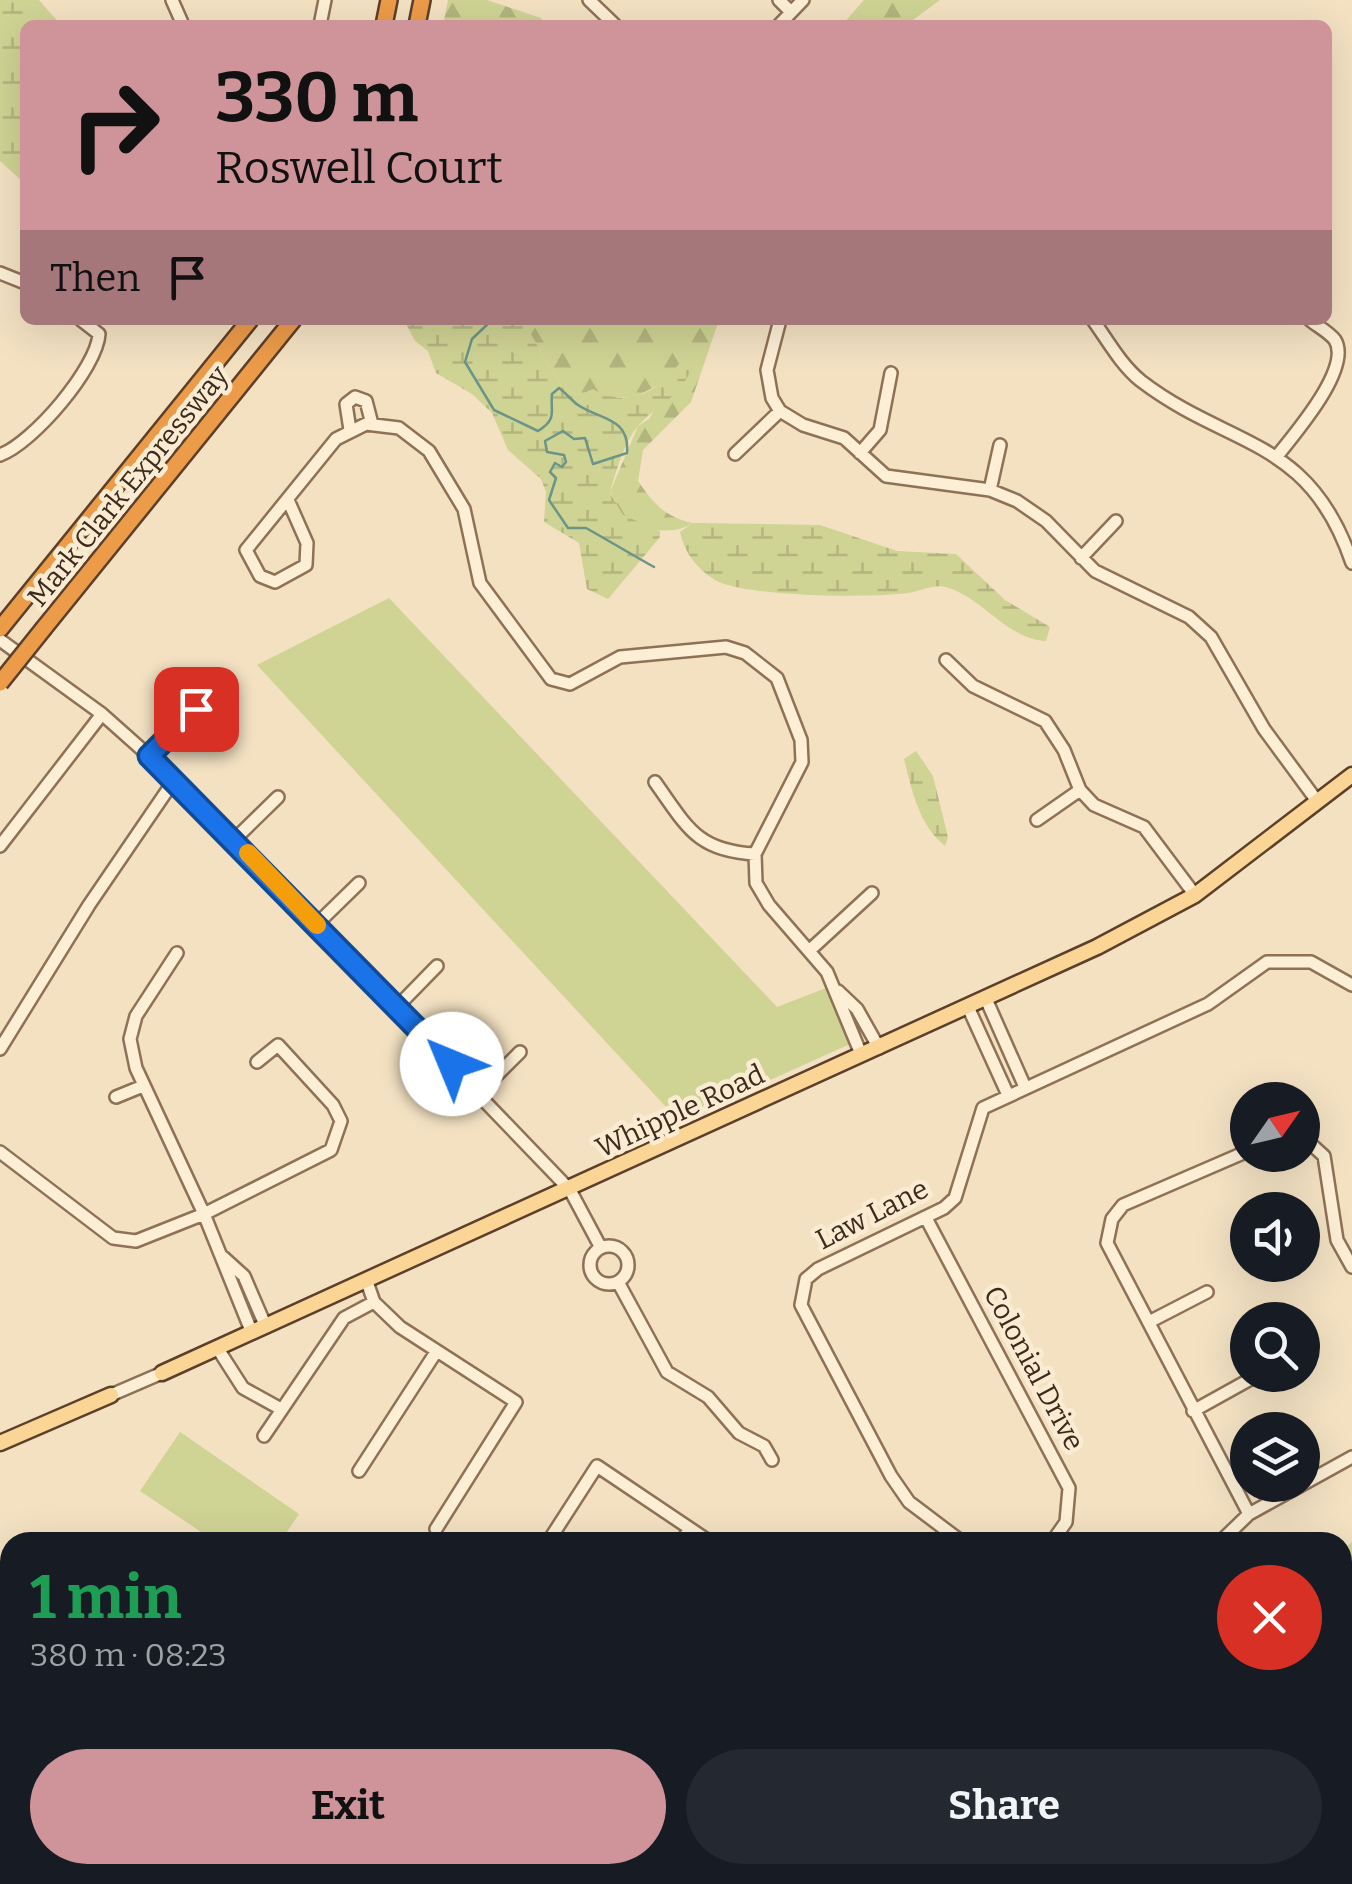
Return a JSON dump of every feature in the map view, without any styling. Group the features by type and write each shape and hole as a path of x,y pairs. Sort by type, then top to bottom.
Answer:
{"highway":[{"name":"Mark Clark Expressway","path":"0,629 246,325"},
{"name":"Mark Clark Expressway","path":"0,683 289,325"}],"main road":[{"name":"Whipple Road","path":"162,1373 1098,948 1194,894 1352,775"},
{"name":"Whipple Road","path":"0,1443 111,1395"}],"street":[{"path":"589,0 611,20"},
{"path":"779,0 791,12"},
{"path":"784,20 803,0"},
{"path":"0,455 28,438 98,354 99,334 87,325"},
{"path":"779,325 767,370 772,398 780,411 802,425 844,438 874,468 899,480 990,490 1032,510 1095,570 1189,617 1211,637 1264,729 1317,801"},
{"path":"1098,325 1138,378 1278,455 1347,532 1352,562"},
{"path":"1278,455 1336,378 1341,358 1336,341 1316,325"},
{"path":"860,453 880,430 890,373"},
{"path":"350,430 346,404 355,397 366,402 372,424"},
{"path":"735,454 780,411"},
{"path":"288,500 309,555 306,565 274,582 260,576 246,550 336,440 350,430 372,424 399,428 430,451 464,508 480,583 550,680 570,684 620,657 726,647 745,653 776,678 787,694 802,740 802,762 755,854 756,883 810,950 834,988 861,1054"},
{"path":"990,490 1000,445"},
{"path":"1081,558 1116,522"},
{"path":"0,640 102,714 235,840 570,1190 601,1248"},
{"path":"946,660 972,686 1045,721 1064,750 1080,790 1094,805 1144,828 1194,894"},
{"path":"149,756 196,709"},
{"path":"0,846 102,714"},
{"path":"0,1049 89,905 174,779"},
{"path":"655,782 701,840 722,852 755,854"},
{"path":"1038,820 1080,790"},
{"path":"235,840 278,797"},
{"path":"317,924 358,884"},
{"path":"810,950 872,893"},
{"path":"177,953 136,1016 130,1039 142,1086 259,1330"},
{"name":"Law Lane","path":"949,1532 910,1502 892,1476 800,1305 806,1279 818,1269 926,1218 955,1198 982,1108 1208,1004 1267,962 1311,962 1352,985"},
{"path":"396,1007 437,966"},
{"path":"834,988 857,1009 879,1048"},
{"path":"986,999 1026,1086"},
{"path":"968,1008 1008,1096"},
{"path":"0,1152 113,1238 149,1238 317,1160 339,1137 342,1121 333,1105 278,1045 256,1062"},
{"path":"480,1092 520,1052"},
{"path":"116,1097 142,1086"},
{"path":"1320,1152 1324,1156 1337,1240 1352,1266"},
{"path":"1230,1159 1123,1206 1112,1219 1107,1243 1249,1514"},
{"name":"Colonial Drive","path":"926,1218 1069,1488 1066,1522 1059,1532"},
{"path":"601,1248 618,1248 626,1257 626,1274 618,1282 599,1281 591,1270 592,1258 601,1248"},
{"path":"367,1282 374,1302 388,1318 516,1402 436,1529"},
{"path":"618,1282 668,1372 708,1397 739,1433 764,1446 772,1460"},
{"path":"1148,1322 1207,1292"},
{"path":"264,1436 344,1318 374,1302"},
{"path":"218,1348 243,1388 281,1410"},
{"path":"359,1471 436,1352"},
{"name":"Whipple Road","path":"111,1395 162,1373"},
{"path":"1194,1412 1230,1391"},
{"path":"1230,1532 1249,1514 1352,1457"},
{"path":"554,1532 597,1466 695,1532"}],"green space":[{"path":"0,0 39,0 57,20 20,20 20,179 0,161"},
{"path":"448,0 487,0 542,20 444,20"},
{"path":"864,0 940,0 913,20 846,20"},
{"path":"407,325 525,325 563,388 579,395 593,389 621,398 634,397 657,385 686,355 692,368 686,379 633,432 615,476 610,493 623,515 660,531 660,537 608,599 587,589 579,543 544,522 546,492 541,479 508,450 492,413 472,394 436,373 428,351 415,341"},
{"path":"525,325 717,325 691,402 643,450 638,481 661,508 693,523 667,530 639,525 623,515 610,492 638,426 649,419 686,356 664,382 633,398 579,395 563,388"},
{"path":"693,523 820,525 897,551 956,554 1005,600 1050,627 1046,641 1019,633 960,592 946,587 891,595 839,596 730,586 708,576 688,553 680,532"},
{"path":"389,598 777,1007 826,988 850,1044 679,1121 257,665"},
{"path":"916,751 933,776 948,837 945,846 929,828 914,795 904,759"},
{"path":"180,1432 299,1514 287,1532 201,1532 140,1491"}],"waterway":[{"path":"487,325 472,339 465,362 494,410 538,431 551,419 552,394 559,388 578,405 612,421 624,432 627,453 593,464 585,438 574,439 563,431 545,441 547,452 564,455 566,462 562,467 555,463 550,472 556,478 549,500 568,528 586,528 654,567"}],"slow traffic":[{"path":"248,853 317,925"}],"route":[{"path":"196,709 149,756 452,1064"}]}
